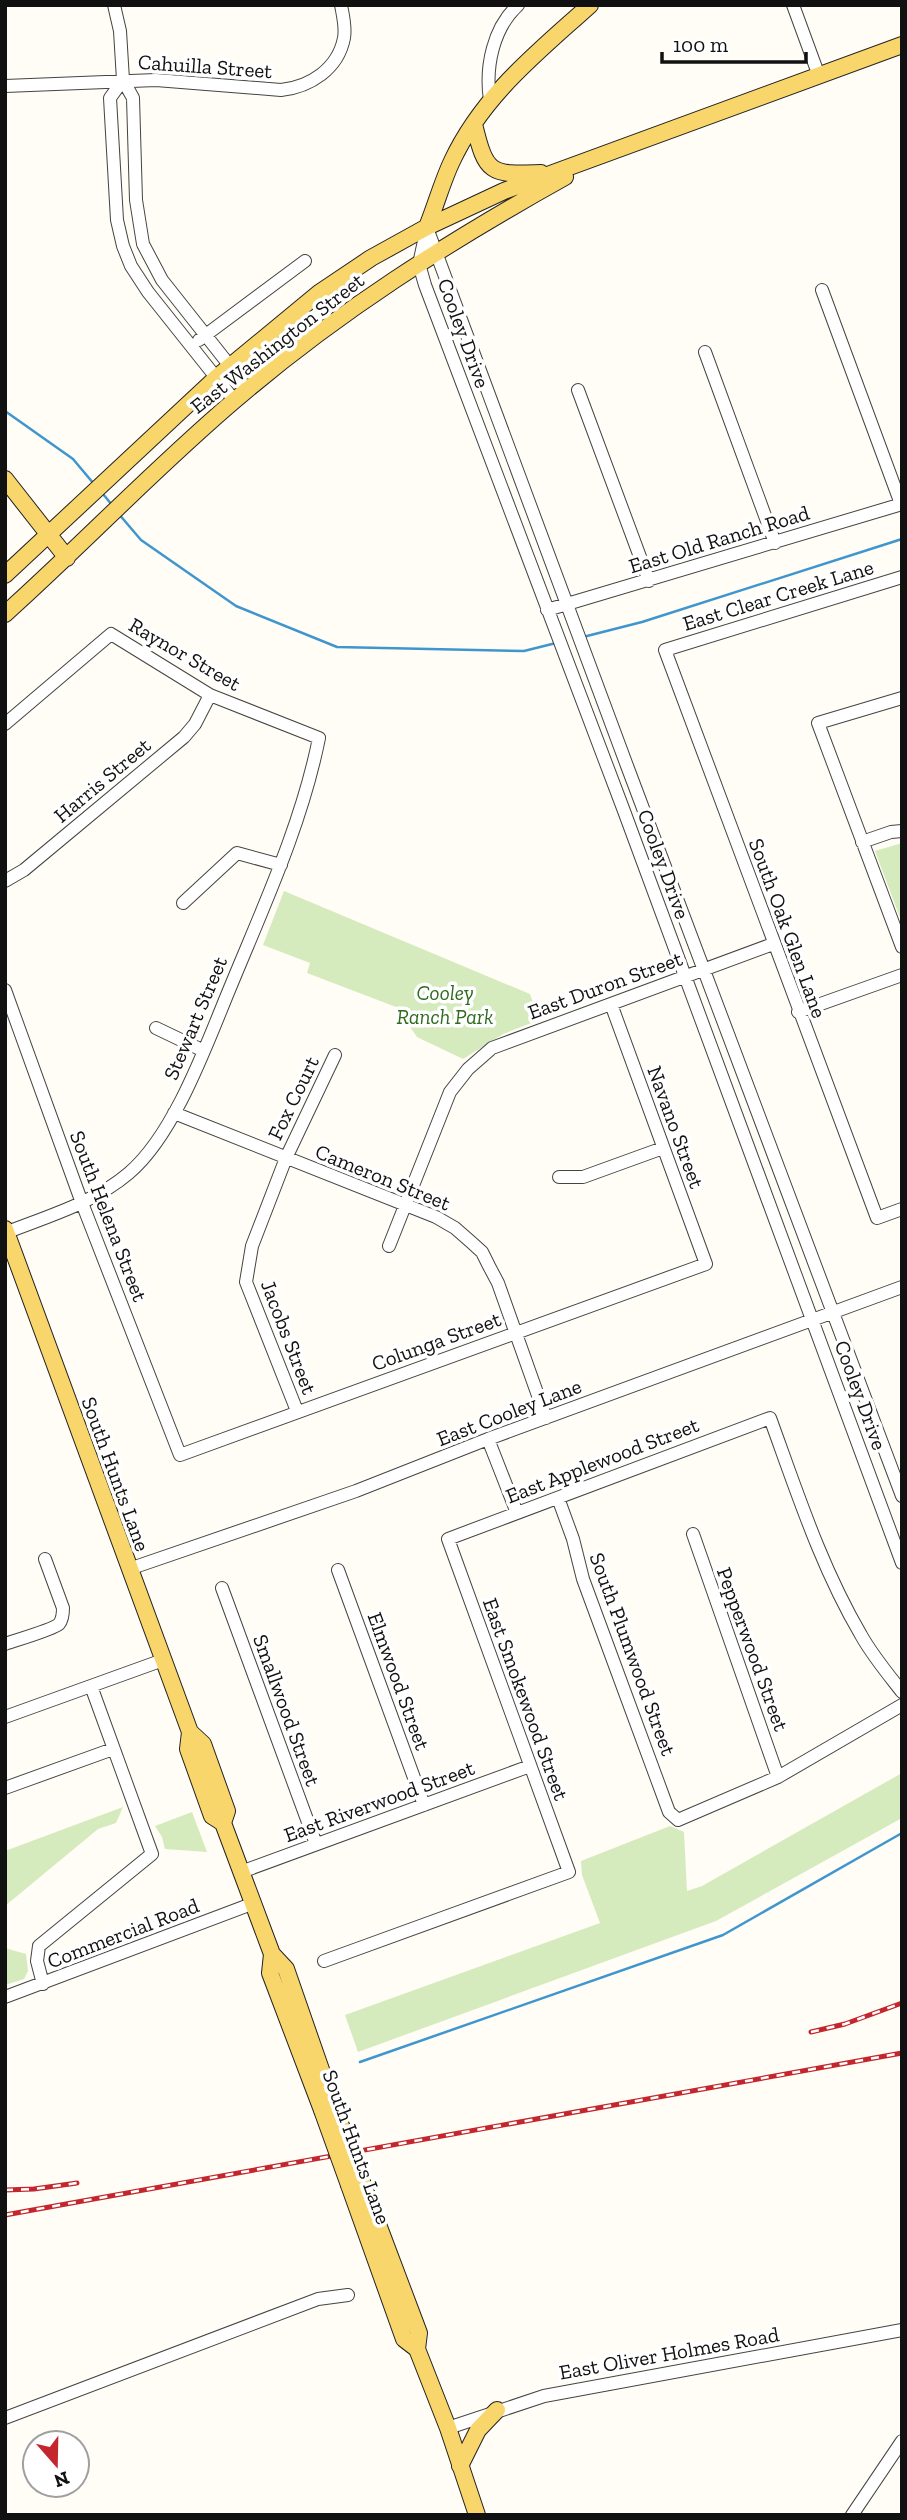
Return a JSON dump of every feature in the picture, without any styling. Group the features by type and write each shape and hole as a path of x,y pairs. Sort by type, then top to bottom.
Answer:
{"main road":[{"path":"427,227 452,160 490,100 525,61 590,5"},
{"name":"East Washington Street","path":"5,575 216,378 319,293 371,258 427,227 504,191 902,45"},
{"path":"474,124 482,157 492,169 512,174 557,172"},
{"name":"East Washington Street","path":"5,614 181,446 334,320 436,253 610,152"},
{"path":"5,479 66,558"},
{"name":"South Hunts Lane","path":"6,1231 190,1732 188,1749 212,1816 223,1823 254,1903 272,1954 270,1973 328,2109 356,2183 404,2339 417,2349 448,2427 477,2515"},
{"path":"460,2466 478,2430 497,2410"}],"street":[{"path":"114,5 120,31 123,80 133,98 136,200 143,244 162,280 230,366 240,395"},
{"name":"Cahuilla Street","path":"5,86 156,80 293,89 326,72 332,63 344,38 341,5"},
{"path":"490,100 487,83 496,36 501,24 518,5"},
{"path":"793,5 819,76"},
{"path":"123,80 110,99 117,220 123,246 131,266 148,292 189,345 216,378 240,395"},
{"name":"Cooley Drive","path":"427,227 598,691 902,1496"},
{"name":"Cooley Drive","path":"427,227 419,264 902,1563"},
{"path":"189,345 206,337 305,261"},
{"path":"822,290 902,504"},
{"path":"705,352 775,543"},
{"path":"578,390 649,581"},
{"path":"483,437 501,431"},
{"name":"East Old Ranch Road","path":"547,610 902,504"},
{"path":"519,532 537,525"},
{"name":"East Clear Creek Lane","path":"665,650 902,578"},
{"name":"Raynor Street","path":"5,724 111,634 210,695 319,738"},
{"name":"South Oak Glen Lane","path":"665,650 877,1218 902,1209"},
{"path":"581,697 598,691"},
{"name":"Harris Street","path":"5,881 24,870 184,737 195,724 210,695"},
{"path":"902,698 818,723 902,947"},
{"name":"Stewart Street","path":"6,1231 82,1203 106,1191 131,1172 163,1134 204,1051 281,865 310,783 319,738"},
{"path":"862,842 902,831"},
{"path":"183,902 237,853 281,865"},
{"name":"East Duron Street","path":"388,1247 450,1092 468,1069 492,1048 773,944"},
{"path":"798,1012 902,975"},
{"name":"South Helena Street","path":"5,990 82,1203 180,1455"},
{"name":"Navano Street","path":"611,1004 706,1264"},
{"path":"156,1028 204,1051"},
{"name":"Fox Court","path":"286,1158 335,1055"},
{"name":"Cameron Street","path":"174,1113 405,1204 455,1228 482,1252 498,1283 546,1418"},
{"path":"559,1177 583,1177 663,1148"},
{"name":"Jacobs Street","path":"286,1158 252,1246 246,1282 297,1410"},
{"name":"Colunga Street","path":"180,1455 297,1410 706,1264"},
{"name":"East Cooley Lane","path":"129,1569 356,1491 488,1439 902,1287"},
{"name":"East Applewood Street","path":"448,1539 770,1418 824,1562 843,1602 862,1638 902,1692"},
{"path":"488,1439 517,1513"},
{"name":"South Plumwood Street","path":"558,1498 573,1539 583,1579 669,1812 678,1820 778,1777"},
{"name":"Pepperwood Street","path":"693,1534 778,1777"},
{"name":"East Smokewood Street","path":"324,1961 569,1872 448,1539"},
{"path":"5,1644 52,1628 63,1616 64,1608 45,1559"},
{"name":"Elmwood Street","path":"338,1570 424,1805"},
{"name":"Smallwood Street","path":"222,1588 316,1844"},
{"path":"5,1717 163,1660"},
{"path":"43,1984 37,1961 38,1946 152,1854 91,1686"},
{"path":"778,1777 902,1705"},
{"path":"5,1788 113,1749"},
{"name":"East Riverwood Street","path":"241,1872 530,1766"},
{"name":"Commercial Road","path":"5,1997 254,1903"},
{"path":"5,2418 318,2299 348,2295"},
{"name":"East Oliver Holmes Road","path":"448,2427 544,2396 902,2330"},
{"path":"852,2515 902,2441"}],"green space":[{"path":"902,843 902,923 875,851"},
{"name":"Cooley Ranch Park","path":"284,891 530,994 539,1020 503,1034 463,1059 417,1037 396,1007 307,973 310,963 263,945"},
{"path":"902,1773 902,1818 716,1921 358,2052 345,2015 600,1923 582,1875 581,1861 670,1826 684,1832 687,1891 702,1886"},
{"path":"123,1807 116,1823 98,1829 5,1906 5,1851"},
{"path":"192,1812 207,1852 165,1849 155,1826"},
{"path":"5,1948 26,1954 28,1971 24,1979 5,1985"}],"waterway":[{"path":"5,411 73,459 94,484"},
{"path":"103,494 112,505"},
{"path":"118,513 141,540 236,606 337,647 524,651 556,643"},
{"path":"583,637 642,622 902,539"},
{"path":"360,2062 723,1935 902,1833"}],"railway":[{"path":"811,2032 845,2024 902,2003"},
{"path":"5,2215 902,2053"},
{"path":"5,2190 77,2183"}]}
